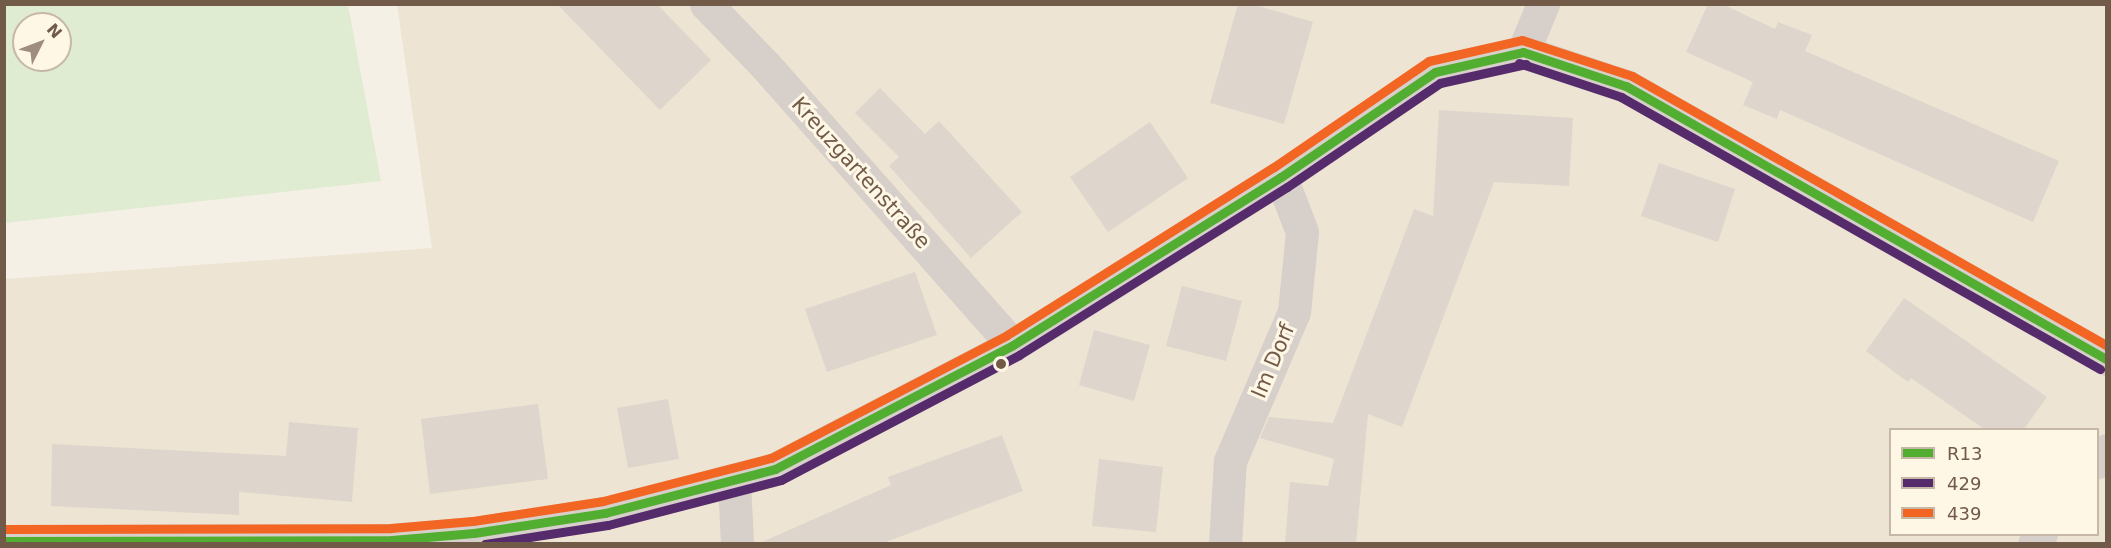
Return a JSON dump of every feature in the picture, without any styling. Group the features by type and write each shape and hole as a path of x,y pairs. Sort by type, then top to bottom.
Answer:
{"street":[{"name":"Kreuzgartenstraße","path":"706,4 765,65 1013,345"},
{"path":"1523,52 1543,4"},
{"path":"4,541 392,540 584,517 734,482 785,464 1013,345 1281,177 1435,72 1523,52 1626,86 2106,359"},
{"name":"Im Dorf","path":"1225,543 1230,461 1294,312 1302,232 1281,177"},
{"path":"734,482 737,543"}],"shaded area":[{"path":"397,5 2106,5 2106,543 5,544 5,279 432,248"}],"green space":[{"path":"4,5 348,5 381,181 5,223"}],"building":[{"path":"557,4 657,4 711,60 660,110"},
{"path":"1238,4 1252,4 1313,22 1284,124 1210,103"},
{"path":"1708,4 1722,4 1775,29 1778,22 1812,35 1805,51 2059,161 2033,222 1780,110 1777,119 1743,105 1753,82 1686,52"},
{"path":"880,88 925,134 939,121 1022,212 971,258 889,166 899,157 855,113"},
{"path":"1439,110 1573,118 1569,186 1494,182 1402,427 1368,414 1356,543 1285,543 1290,482 1328,486 1334,459 1260,438 1269,417 1333,423 1414,209 1433,216"},
{"path":"1150,122 1188,178 1108,232 1070,177"},
{"path":"1659,163 1735,189 1718,242 1641,216"},
{"path":"915,272 937,335 827,372 805,309"},
{"path":"1182,286 1242,301 1226,361 1166,346"},
{"path":"1904,298 2047,397 2025,428 1983,428 1911,378 1908,382 1866,351"},
{"path":"1094,330 1150,345 1134,401 1079,385"},
{"path":"668,399 679,459 628,468 617,408"},
{"path":"538,404 548,479 430,494 421,419"},
{"path":"289,422 358,428 352,502 239,492 239,515 51,506 52,444 286,456"},
{"path":"1002,435 1023,491 883,543 760,543 891,485 888,477"},
{"path":"1099,459 1163,467 1156,532 1092,526"}],"transit line":[{"name":"439","path":"4,529 391,528 473,521 603,501 771,458 1007,335 1274,167 1429,61 1522,40 1632,76 2106,345"},
{"name":"R13","path":"1523,52 1626,86 2106,359"},
{"name":"R13","path":"4,541 392,540 474,533 605,513 775,469 1013,345 1281,177 1435,72 1523,52"},
{"name":"429","path":"1519,63 1621,97 2100,369"},
{"name":"429","path":"485,544 608,525 781,480 1019,355 1287,187 1440,83 1526,64"}]}
